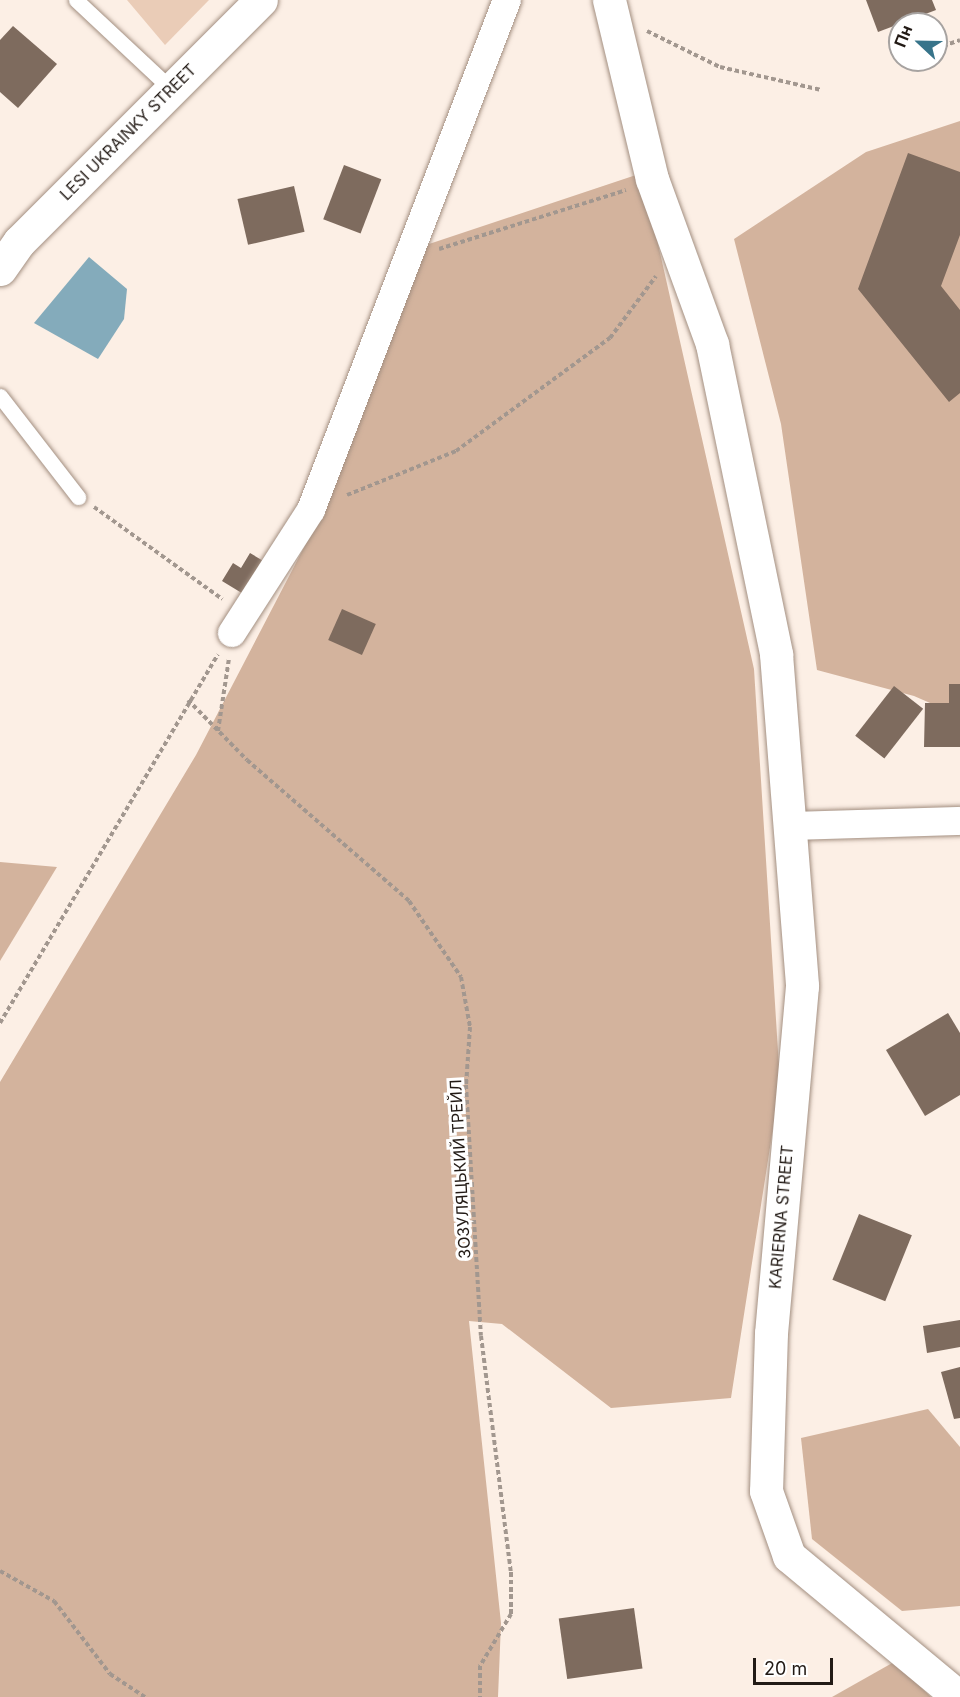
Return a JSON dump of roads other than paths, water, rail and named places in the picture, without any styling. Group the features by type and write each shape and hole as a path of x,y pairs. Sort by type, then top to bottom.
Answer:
{"street":[{"name":"LESI UKRAINKY STREET","path":"0,269 19,242 170,88 261,0"},
{"path":"238,625 311,510 507,0"},
{"name":"KARIERNA STREET","path":"611,8 648,164 712,344 776,654 802,986 771,1333 766,1491 789,1556 958,1697"},
{"path":"789,826 960,820"}],"lane":[{"path":"76,0 170,88"},
{"path":"0,396 78,496"}],"water":[{"path":"89,257 127,289 124,319 98,359 34,323"}]}
